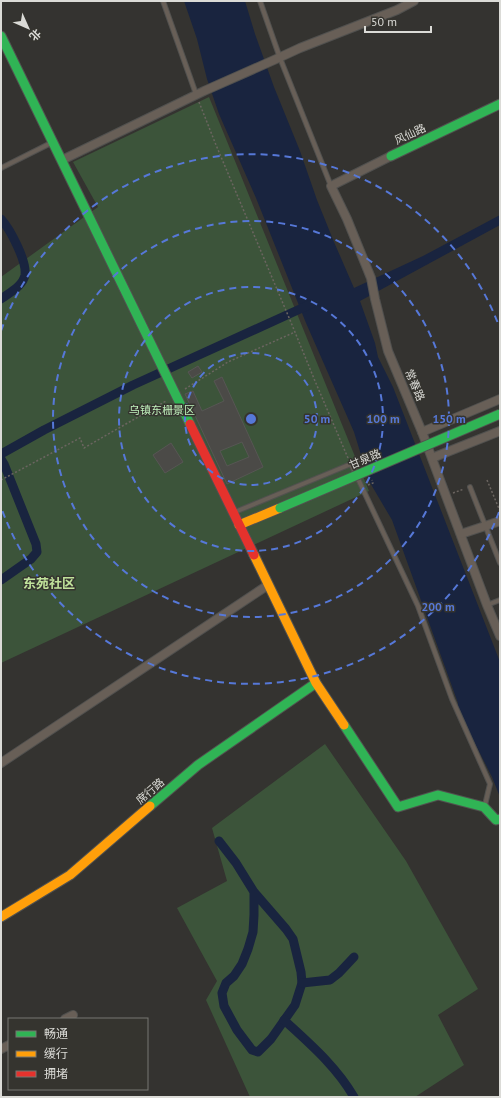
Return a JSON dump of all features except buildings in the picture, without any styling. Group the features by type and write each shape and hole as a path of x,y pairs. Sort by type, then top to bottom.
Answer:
{"street":[{"path":"62,160 200,92 300,48 397,10 414,1"},
{"path":"1,36 316,683 398,807 438,795 484,807 498,820"},
{"name":"风仙路","path":"331,186 500,104"},
{"name":"常春路","path":"331,186 347,219 371,278 388,351 422,432 500,636"},
{"path":"422,432 500,399"},
{"name":"甘泉路","path":"239,525 500,414"},
{"path":"432,458 500,431"},
{"path":"461,534 500,521"},
{"path":"1,764 268,585"},
{"name":"席行路","path":"1,917 70,875 198,765 316,683"},
{"path":"67,1018 74,1015"}],"lane":[{"path":"163,1 200,92"},
{"path":"260,1 277,59 331,186"},
{"path":"1,168 53,142"},
{"path":"233,513 351,464 418,606 452,699 490,784 484,807"},
{"path":"470,487 500,563"},
{"path":"487,605 500,600"}],"path":[{"path":"200,92 216,145 351,464"},
{"path":"1,480 80,438 84,448 176,395 228,362 295,332"},
{"path":"487,480 500,512"},
{"path":"446,495 470,487"}],"green space":[{"name":"乌镇东栅景区","path":"209,97 369,491 1,663 1,277 98,207 73,162"},
{"path":"325,744 406,861 478,989 438,1015 464,1065 415,1097 250,1097 206,1000 217,981 177,908 227,881 212,828"}],"water":[{"path":"184,1 245,1 274,87 300,151 317,200 354,288 423,256 500,215 500,225 360,301 375,343 378,357 393,387 500,662 500,797 492,777 457,708 458,703 392,520 369,481 354,432 306,323 256,198 219,114"}],"waterway":[{"path":"1,219 9,230 21,254 25,269 25,275 22,283 1,299"},
{"path":"1,454 44,430 133,385 311,304"},
{"path":"1,459 36,544 37,552 31,559 1,580"},
{"path":"219,841 236,863 254,892 293,939 301,972 302,983 295,1005 271,1039 258,1052 252,1050 237,1030 224,1006 222,993 226,983 234,976 242,964 248,949 253,932 254,892"},
{"path":"302,983 330,980 354,957"},
{"path":"284,1020 331,1065 354,1097"}],"traffic: fast":[{"path":"1,36 190,424"},
{"path":"391,156 500,104"},
{"path":"280,508 500,414"},
{"path":"150,806 198,765 316,683"},
{"path":"344,725 398,807 438,795 484,807 496,820 500,819"}],"traffic: slow":[{"path":"239,525 280,508"},
{"path":"254,555 316,683 344,725"},
{"path":"1,917 70,875 150,806"}],"traffic: jam":[{"path":"190,424 254,555"}],"district":[{"name":"东苑社区","path":"49,583"}]}
